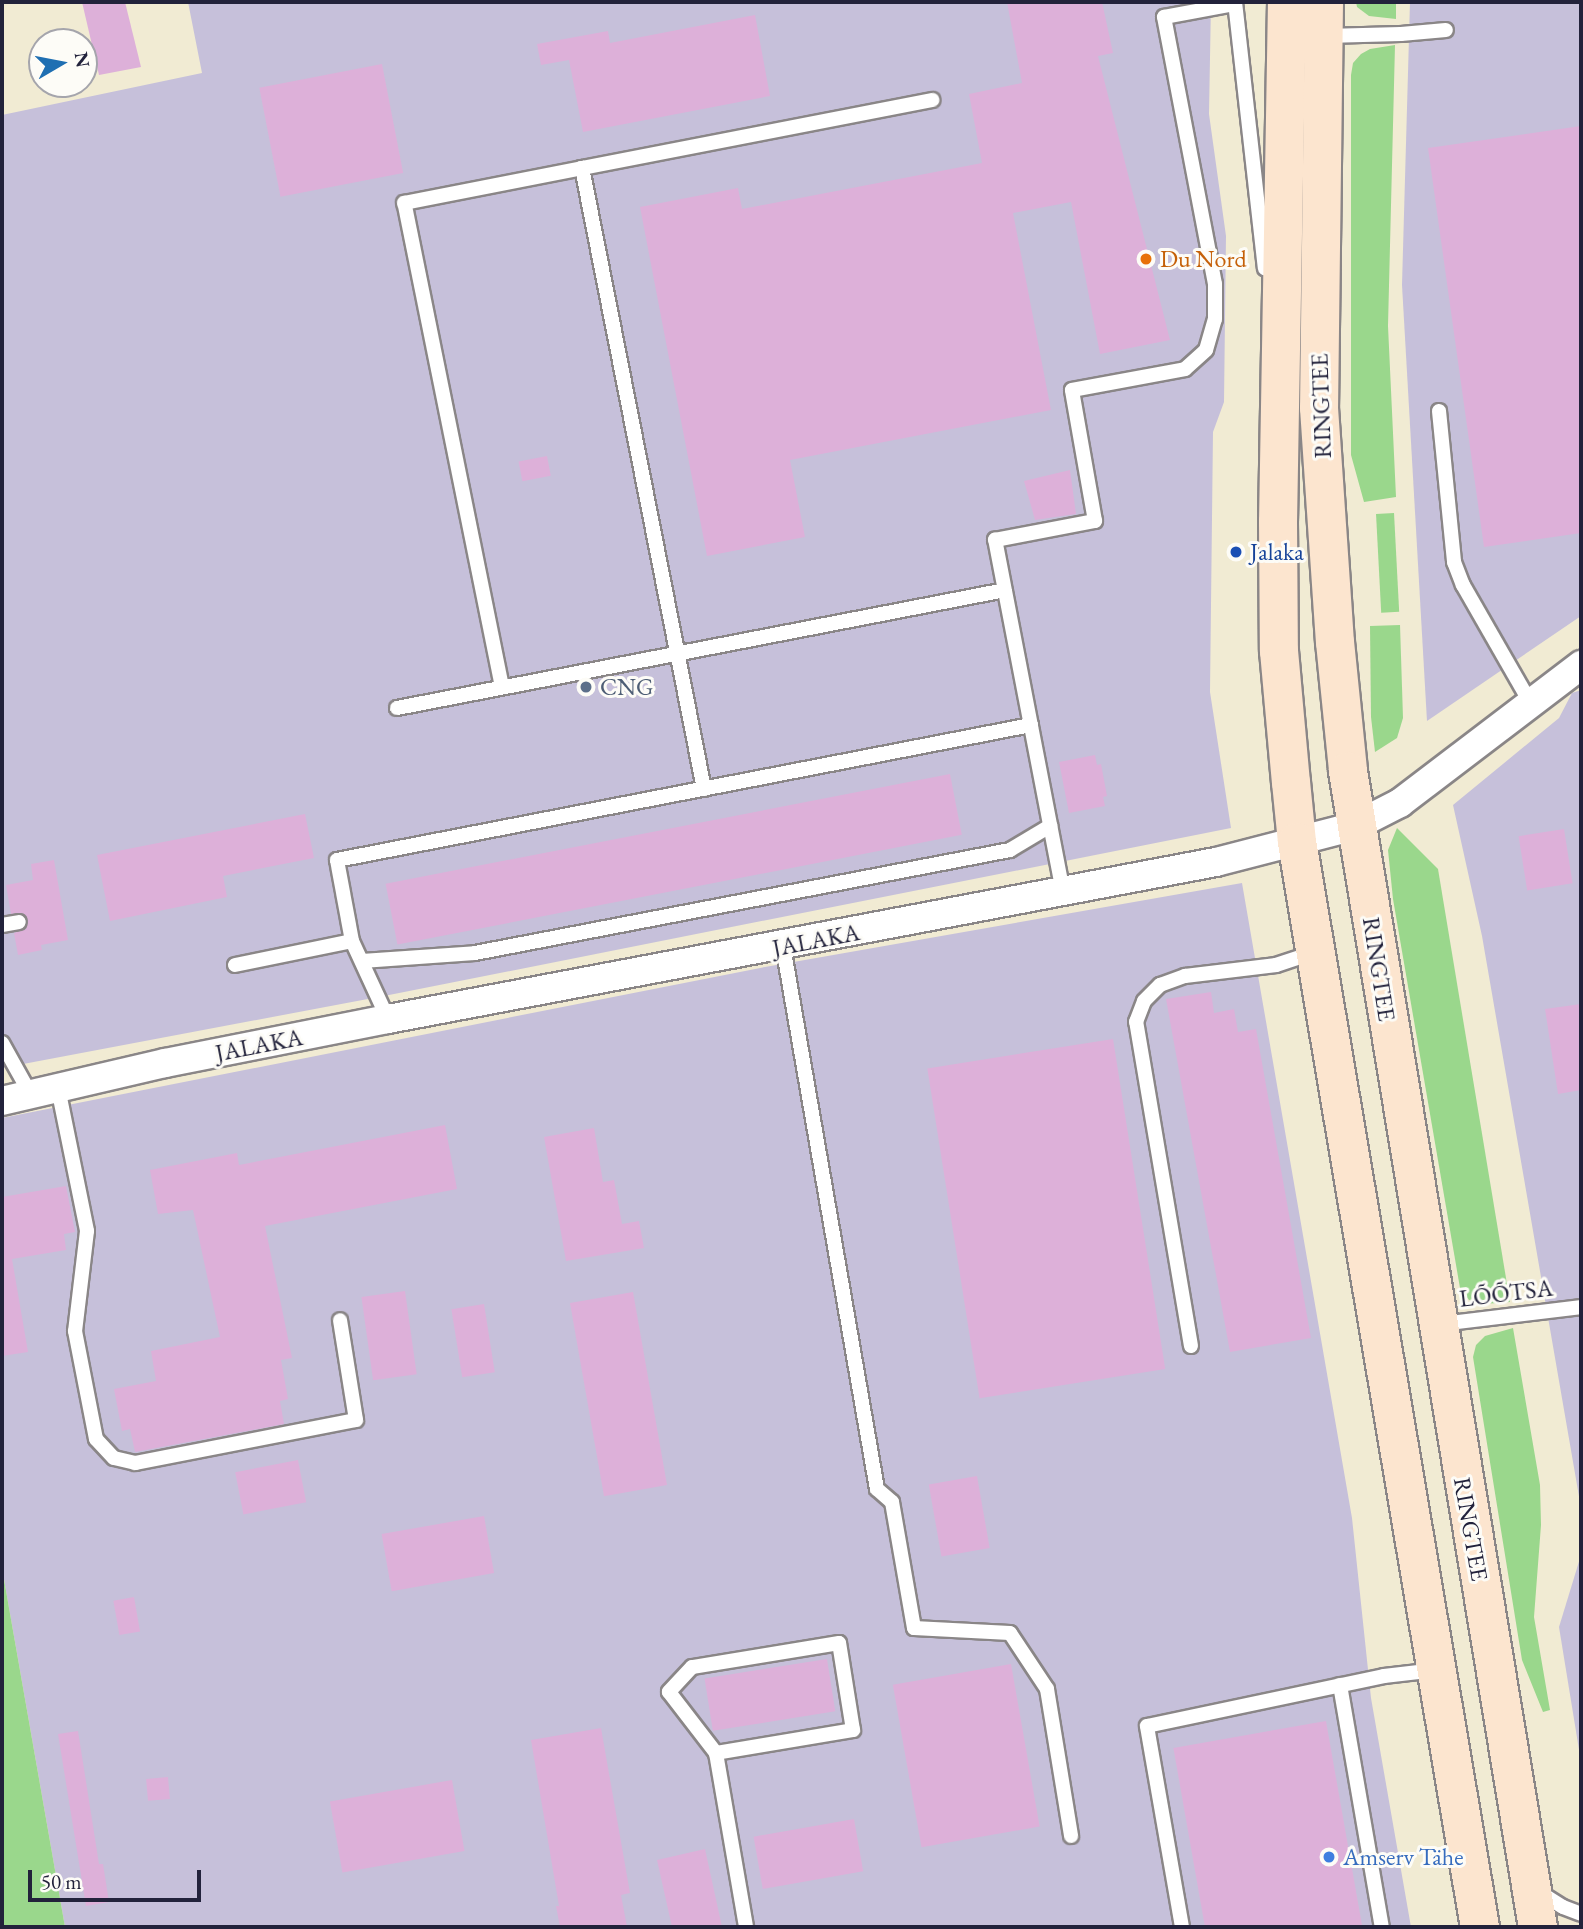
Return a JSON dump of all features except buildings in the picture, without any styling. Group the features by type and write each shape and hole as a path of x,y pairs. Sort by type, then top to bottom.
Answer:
{"main road":[{"name":"RINGTEE","path":"1287,2 1278,419 1279,651 1297,842 1480,1927"},
{"name":"RINGTEE","path":"1323,19 1319,408 1335,642 1355,826 1538,1927"}],"street":[{"name":"JALAKA","path":"2,1101 388,1019 1063,892 1297,842 1355,826 1400,803 1581,665"}],"lane":[{"path":"1063,892 995,540 1095,521 1072,390 1185,369 1206,350 1215,319 1215,284 1164,17 1234,3 1261,218 1278,419"},
{"path":"1323,19 1401,34 1446,30"},
{"path":"502,687 404,203 932,100"},
{"path":"582,168 704,789"},
{"path":"1439,411 1454,562 1463,584 1530,702"},
{"path":"397,708 1005,590"},
{"path":"388,1019 352,941 337,860 1031,726"},
{"path":"362,961 475,953 1010,850 1050,826"},
{"path":"2,925 19,922"},
{"path":"235,965 352,941"},
{"path":"783,946 877,1489 892,1502 914,1628 1010,1633 1047,1689 1071,1836"},
{"path":"1191,1346 1136,1022 1144,1001 1160,985 1185,976 1276,965 1317,952"},
{"path":"2,1043 44,1091 87,1231 75,1331 96,1439 114,1458 135,1463 356,1420 340,1320"},
{"name":"LÕÕTSA","path":"1437,1324 1581,1307"},
{"path":"716,1753 853,1730 839,1643 692,1667 669,1692 716,1753 746,1927"},
{"path":"1182,1927 1147,1726 1384,1676 1437,1670"},
{"path":"1340,1685 1382,1927"},
{"path":"1531,1887 1563,1907 1581,1914"}],"shaded area":[{"path":"188,2 1211,2 1209,114 1226,236 1224,402 1213,432 1210,692 1231,828 389,995 2,1068 2,115 83,98 98,98 98,95 202,73"},
{"path":"1410,2 1581,2 1581,616 1427,721 1402,285"},
{"path":"1581,690 1581,1508 1482,936 1453,805 1559,718 1572,693"},
{"path":"1242,883 1352,1518 1371,1698 1411,1927 65,1927 2,1568 2,1118 765,967"},
{"path":"1581,1555 1581,1762 1559,1627"}],"green space":[{"path":"1356,2 1396,2 1396,19 1369,16 1357,7"},
{"path":"1395,45 1388,326 1396,497 1364,502 1351,455 1351,75 1353,63 1361,54 1370,49"},
{"path":"1394,513 1399,612 1381,613 1376,514"},
{"path":"1400,625 1403,718 1397,738 1375,752 1371,717 1370,626"},
{"path":"1397,828 1438,869 1510,1302 1484,1304 1469,1300 1460,1288 1393,899 1388,850"},
{"path":"1513,1328 1540,1485 1541,1525 1534,1617 1550,1710 1543,1712 1522,1660 1473,1357 1476,1345 1485,1336"},
{"path":"2,1568 65,1927 2,1927"}],"place":[{"name":"Du Nord","path":"1146,259"},
{"name":"Jalaka","path":"1236,552"},
{"name":"CNG","path":"586,687"},
{"name":"Amserv Tähe","path":"1329,1857"}]}
